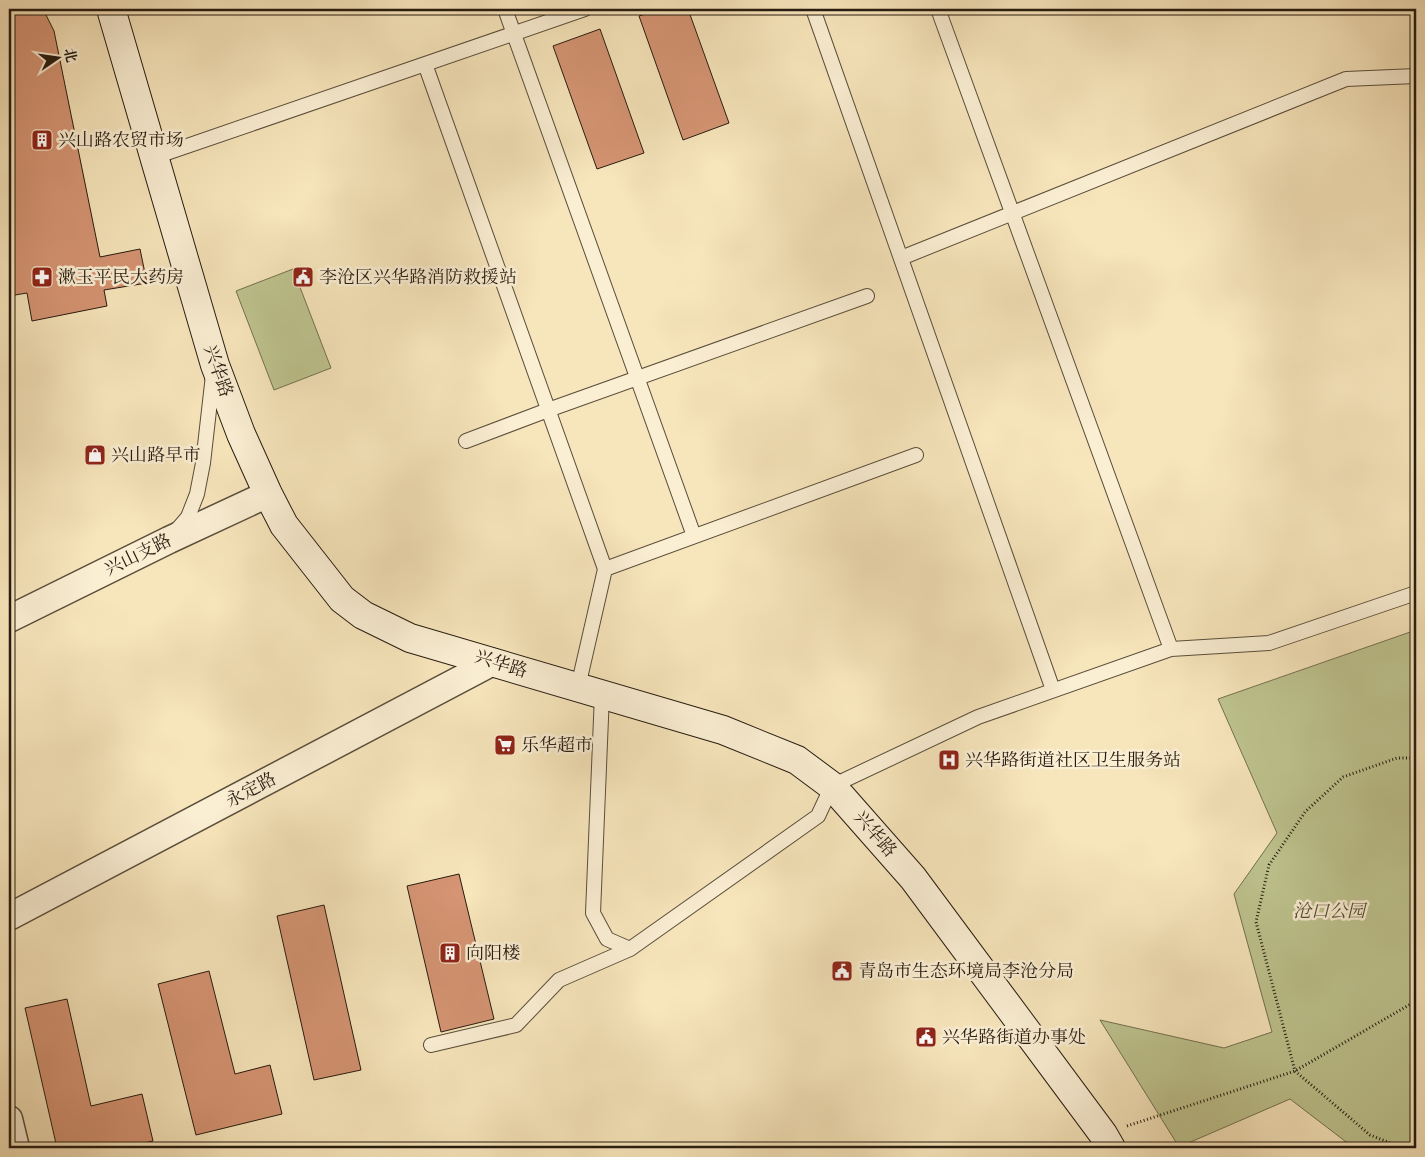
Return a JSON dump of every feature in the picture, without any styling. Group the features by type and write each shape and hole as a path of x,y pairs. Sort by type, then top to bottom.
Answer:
{"street":[{"name":"兴华路","path":"111,9 215,364 240,434 284,525 342,599 363,616 410,638 723,730 797,760 832,786 913,878 1107,1141"},
{"name":"兴山支路","path":"9,619 169,540 268,494"},
{"name":"永定路","path":"9,918 493,662"},
{"path":"9,1119 16,1148"}],"lane":[{"path":"505,9 694,536"},
{"path":"155,157 585,9"},
{"path":"813,9 1053,690"},
{"path":"938,9 1171,649"},
{"path":"425,64 605,569 590,691 593,913 607,939 630,948"},
{"path":"901,258 1346,79 1416,76"},
{"path":"466,441 867,296"},
{"path":"169,540 188,517 197,494 203,463 215,364"},
{"path":"605,569 916,455"},
{"path":"431,1044 516,1025 559,980 630,948 818,816 832,786 978,717 1171,649 1269,643 1416,593"}],"path":[{"path":"1403,1148 1370,1135 1295,1071 1256,922 1270,865 1305,812 1343,777 1397,758 1416,758"},
{"path":"1107,1141 1295,1071 1416,1001"}],"green space":[{"path":"293,269 331,368 274,390 236,291"},
{"name":"沧口公园","path":"1416,630 1416,1148 1354,1148 1290,1099 1179,1147 1100,1020 1224,1048 1272,1032 1234,894 1277,833 1218,699"}],"building":[{"name":"兴山路农贸市场","path":"9,9 43,9 54,31 100,257 140,249 147,283 104,290 107,306 32,321 27,293 9,296"},
{"path":"660,9 688,9 729,123 683,140 639,16"},
{"path":"600,29 644,153 597,169 553,46"},
{"name":"向阳楼","path":"459,874 494,1019 441,1032 407,886"},
{"path":"324,905 361,1070 314,1080 277,916"},
{"path":"209,971 235,1074 270,1065 282,1114 196,1135 158,984"},
{"path":"67,999 91,1106 142,1094 153,1141 123,1148 57,1148 25,1008"}],"place":[{"name":"兴山路农贸市场","path":"42,140"},
{"name":"漱玉平民大药房","path":"42,277"},
{"name":"李沧区兴华路消防救援站","path":"303,277"},
{"name":"兴山路早市","path":"95,455"},
{"name":"乐华超市","path":"505,745"},
{"name":"兴华路街道社区卫生服务站","path":"949,760"},
{"name":"向阳楼","path":"450,953"},
{"name":"青岛市生态环境局李沧分局","path":"842,971"},
{"name":"兴华路街道办事处","path":"926,1037"}]}
